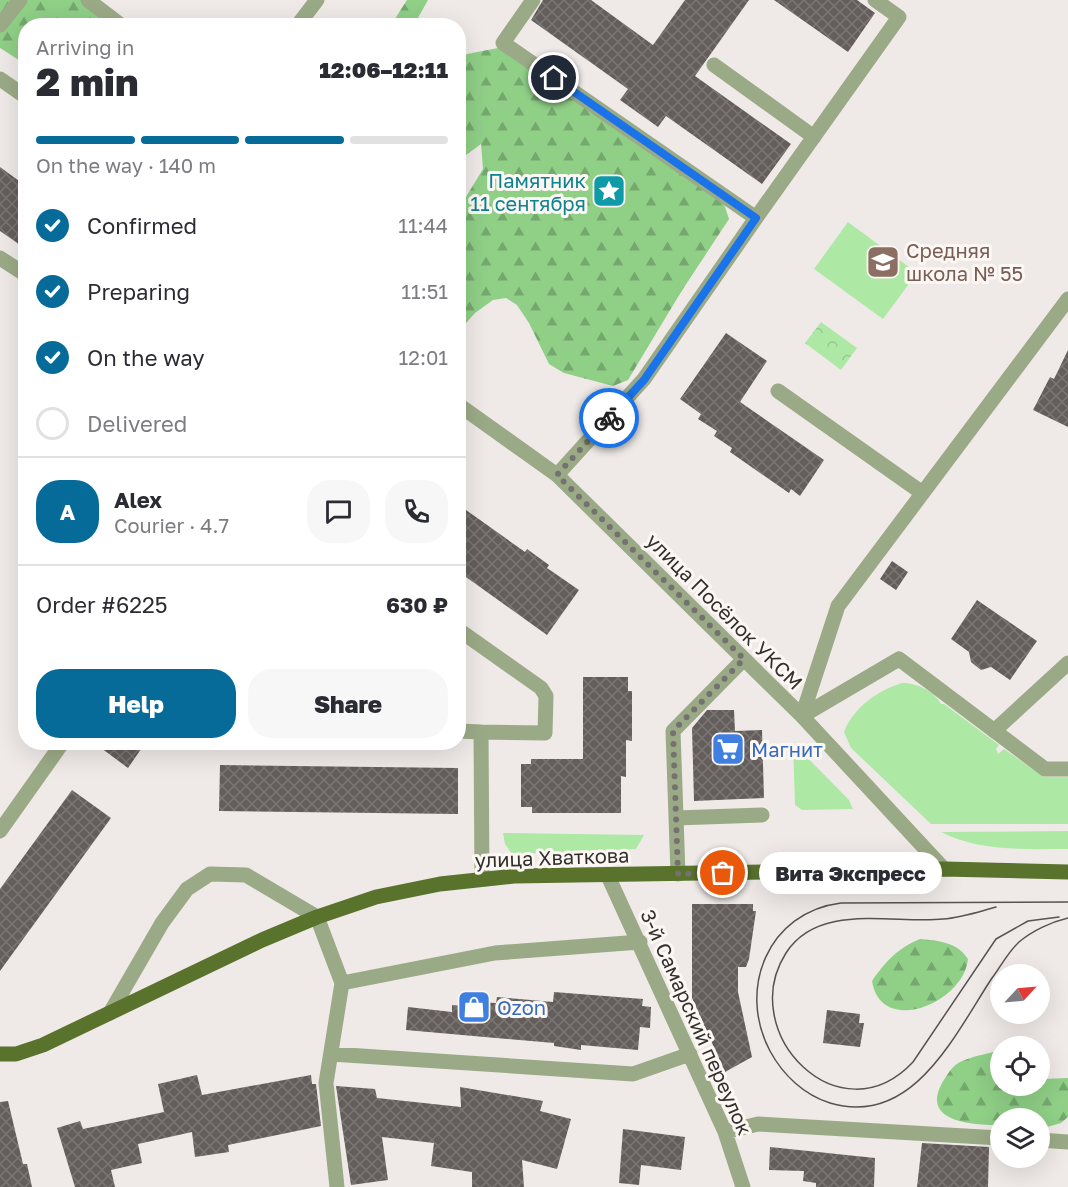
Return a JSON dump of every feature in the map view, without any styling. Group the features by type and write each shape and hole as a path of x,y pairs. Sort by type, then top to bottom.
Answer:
{"main road":[{"name":"улица Хваткова","path":"0,1054 16,1054 43,1045 317,916 376,897 441,884 514,876 944,869 1068,872"}],"street":[{"path":"0,25 20,0"},
{"path":"88,0 112,18"},
{"path":"303,18 317,0"},
{"path":"533,0 503,43 756,218"},
{"path":"557,475 644,380 899,17 875,0"},
{"path":"714,65 813,137"},
{"path":"0,79 18,91"},
{"path":"0,258 18,270"},
{"path":"802,716 838,606 921,492 1068,299"},
{"path":"778,392 921,492"},
{"name":"улица Посёлок УКСМ","path":"466,410 557,475 802,716 944,869"},
{"path":"466,635 542,688 546,696 545,733 466,731"},
{"path":"678,874 673,731 744,659"},
{"path":"802,716 899,659 1045,769 1068,769"},
{"path":"994,731 1068,663"},
{"path":"481,732 482,879"},
{"path":"0,831 57,750"},
{"path":"676,818 762,815"},
{"path":"110,1013 162,923 187,889 210,874 246,874 317,916 342,983 326,1083 337,1187"},
{"name":"3-й Самарский переулок","path":"608,876 725,1132 743,1187"},
{"path":"342,983 495,953 640,942"},
{"path":"331,1054 633,1074 690,1054"},
{"path":"725,1132 758,1124 990,1137"},
{"path":"1050,1141 1068,1142"}],"green space":[{"path":"0,0 85,0 106,18 18,18 18,60 0,48"},
{"path":"407,0 428,0 418,18 395,18"},
{"path":"503,47 723,201 729,219 681,292 628,380 613,386 564,373 549,364 529,323 517,305 506,298 493,300 475,313 466,323 466,197 483,169 481,144 466,155 466,54"},
{"path":"848,222 917,273 883,319 814,269"},
{"path":"821,322 857,348 841,370 805,343"},
{"path":"902,683 919,686 930,692 941,704 999,745 996,749 998,754 1004,749 1044,777 1068,777 1068,824 931,824 851,748 844,732 853,715 867,701 884,690"},
{"path":"793,743 849,800 853,809 802,810 795,805"},
{"path":"1068,831 1068,849 1019,849 987,846 941,832"},
{"path":"503,833 644,835 636,849 512,854 505,844"},
{"path":"920,939 941,942 964,953 968,959 963,975 953,989 922,1008 905,1010 890,1007 879,998 872,981 893,956"},
{"path":"990,1053 990,1096 1050,1096 1050,1079 1068,1078 1068,1117 1061,1123 1050,1126 1050,1108 990,1108 989,1125 965,1122 944,1114 938,1106 937,1096 942,1083 957,1064"}],"building":[{"path":"543,0 591,0 653,45 685,0 749,0 695,76 791,144 762,184 666,116 658,127 620,100 628,89 531,20"},
{"path":"774,0 857,0 875,13 848,52"},
{"path":"0,167 18,180 18,243 0,231"},
{"path":"726,333 767,361 740,402 824,460 800,496 791,489 789,493 730,452 732,448 714,436 717,431 698,419 701,414 680,399"},
{"path":"1068,350 1068,427 1033,410 1050,377 1054,379"},
{"path":"466,510 525,552 527,549 549,565 547,568 579,590 547,635 466,577"},
{"path":"892,561 908,572 896,590 880,579"},
{"path":"977,600 1037,641 1010,680 991,667 981,670 971,662 969,652 951,639"},
{"path":"583,677 628,677 628,691 632,691 632,741 626,740 626,777 621,776 621,813 532,813 532,807 521,807 521,764 531,764 531,759 583,759"},
{"name":"Магнит","path":"707,710 734,710 735,731 762,730 764,798 694,801 692,728"},
{"path":"104,750 140,750 128,768"},
{"path":"220,765 458,768 458,814 219,811"},
{"path":"72,790 111,818 0,971 0,889"},
{"path":"692,904 753,904 753,911 756,911 749,959 746,967 738,967 738,992 752,1057 725,1072 692,998"},
{"path":"554,992 643,999 642,1006 651,1007 650,1028 640,1027 638,1050 581,1045 581,1050 554,1046 554,1043 406,1030 408,1007 452,1012 452,1005 474,1007 474,1002 496,1003 497,997 553,1002"},
{"path":"827,1010 860,1014 859,1023 864,1023 860,1047 823,1043"},
{"path":"197,1075 202,1095 311,1075 312,1084 316,1084 321,1126 228,1145 229,1152 195,1157 192,1132 138,1144 142,1163 111,1170 115,1187 75,1187 57,1128 80,1121 83,1129 164,1112 158,1084"},
{"path":"336,1086 375,1089 377,1098 461,1107 460,1087 543,1101 540,1111 571,1119 557,1169 522,1160 524,1187 472,1187 472,1172 431,1166 434,1143 382,1137 388,1180 351,1185"},
{"path":"8,1101 23,1164 27,1164 32,1187 0,1187 0,1102"},
{"path":"623,1129 685,1137 681,1170 641,1165 639,1185 619,1183"},
{"path":"922,1143 989,1147 988,1187 917,1187"},
{"path":"770,1147 875,1158 874,1187 816,1187 816,1183 803,1181 804,1171 769,1170"}],"tram line":[{"path":"1068,902 841,903 816,909 794,921 778,937 766,957 759,979 757,1003 761,1027 770,1051 795,1083 820,1099 830,1103 859,1107 885,1102 908,1089 928,1071 963,1025 1015,946 1048,924 1068,918"},
{"path":"996,907 943,919 837,921 817,927 800,937 786,953 774,984 774,1015 785,1043 803,1067 827,1083 855,1089 884,1083 913,1062 996,939 1028,921 1059,917"}],"way so far":[{"path":"609,418 557,475 744,659 673,731 678,874 723,873"}],"place":[{"name":"Памятник 11 сентября","path":"609,191"},
{"name":"Средняя школа № 55","path":"883,262"},
{"name":"Магнит","path":"728,749"},
{"name":"Вита Экспресс","path":"723,873"},
{"name":"Ozon","path":"474,1007"}],"route":[{"path":"554,78 756,218 644,380 609,418"}]}
